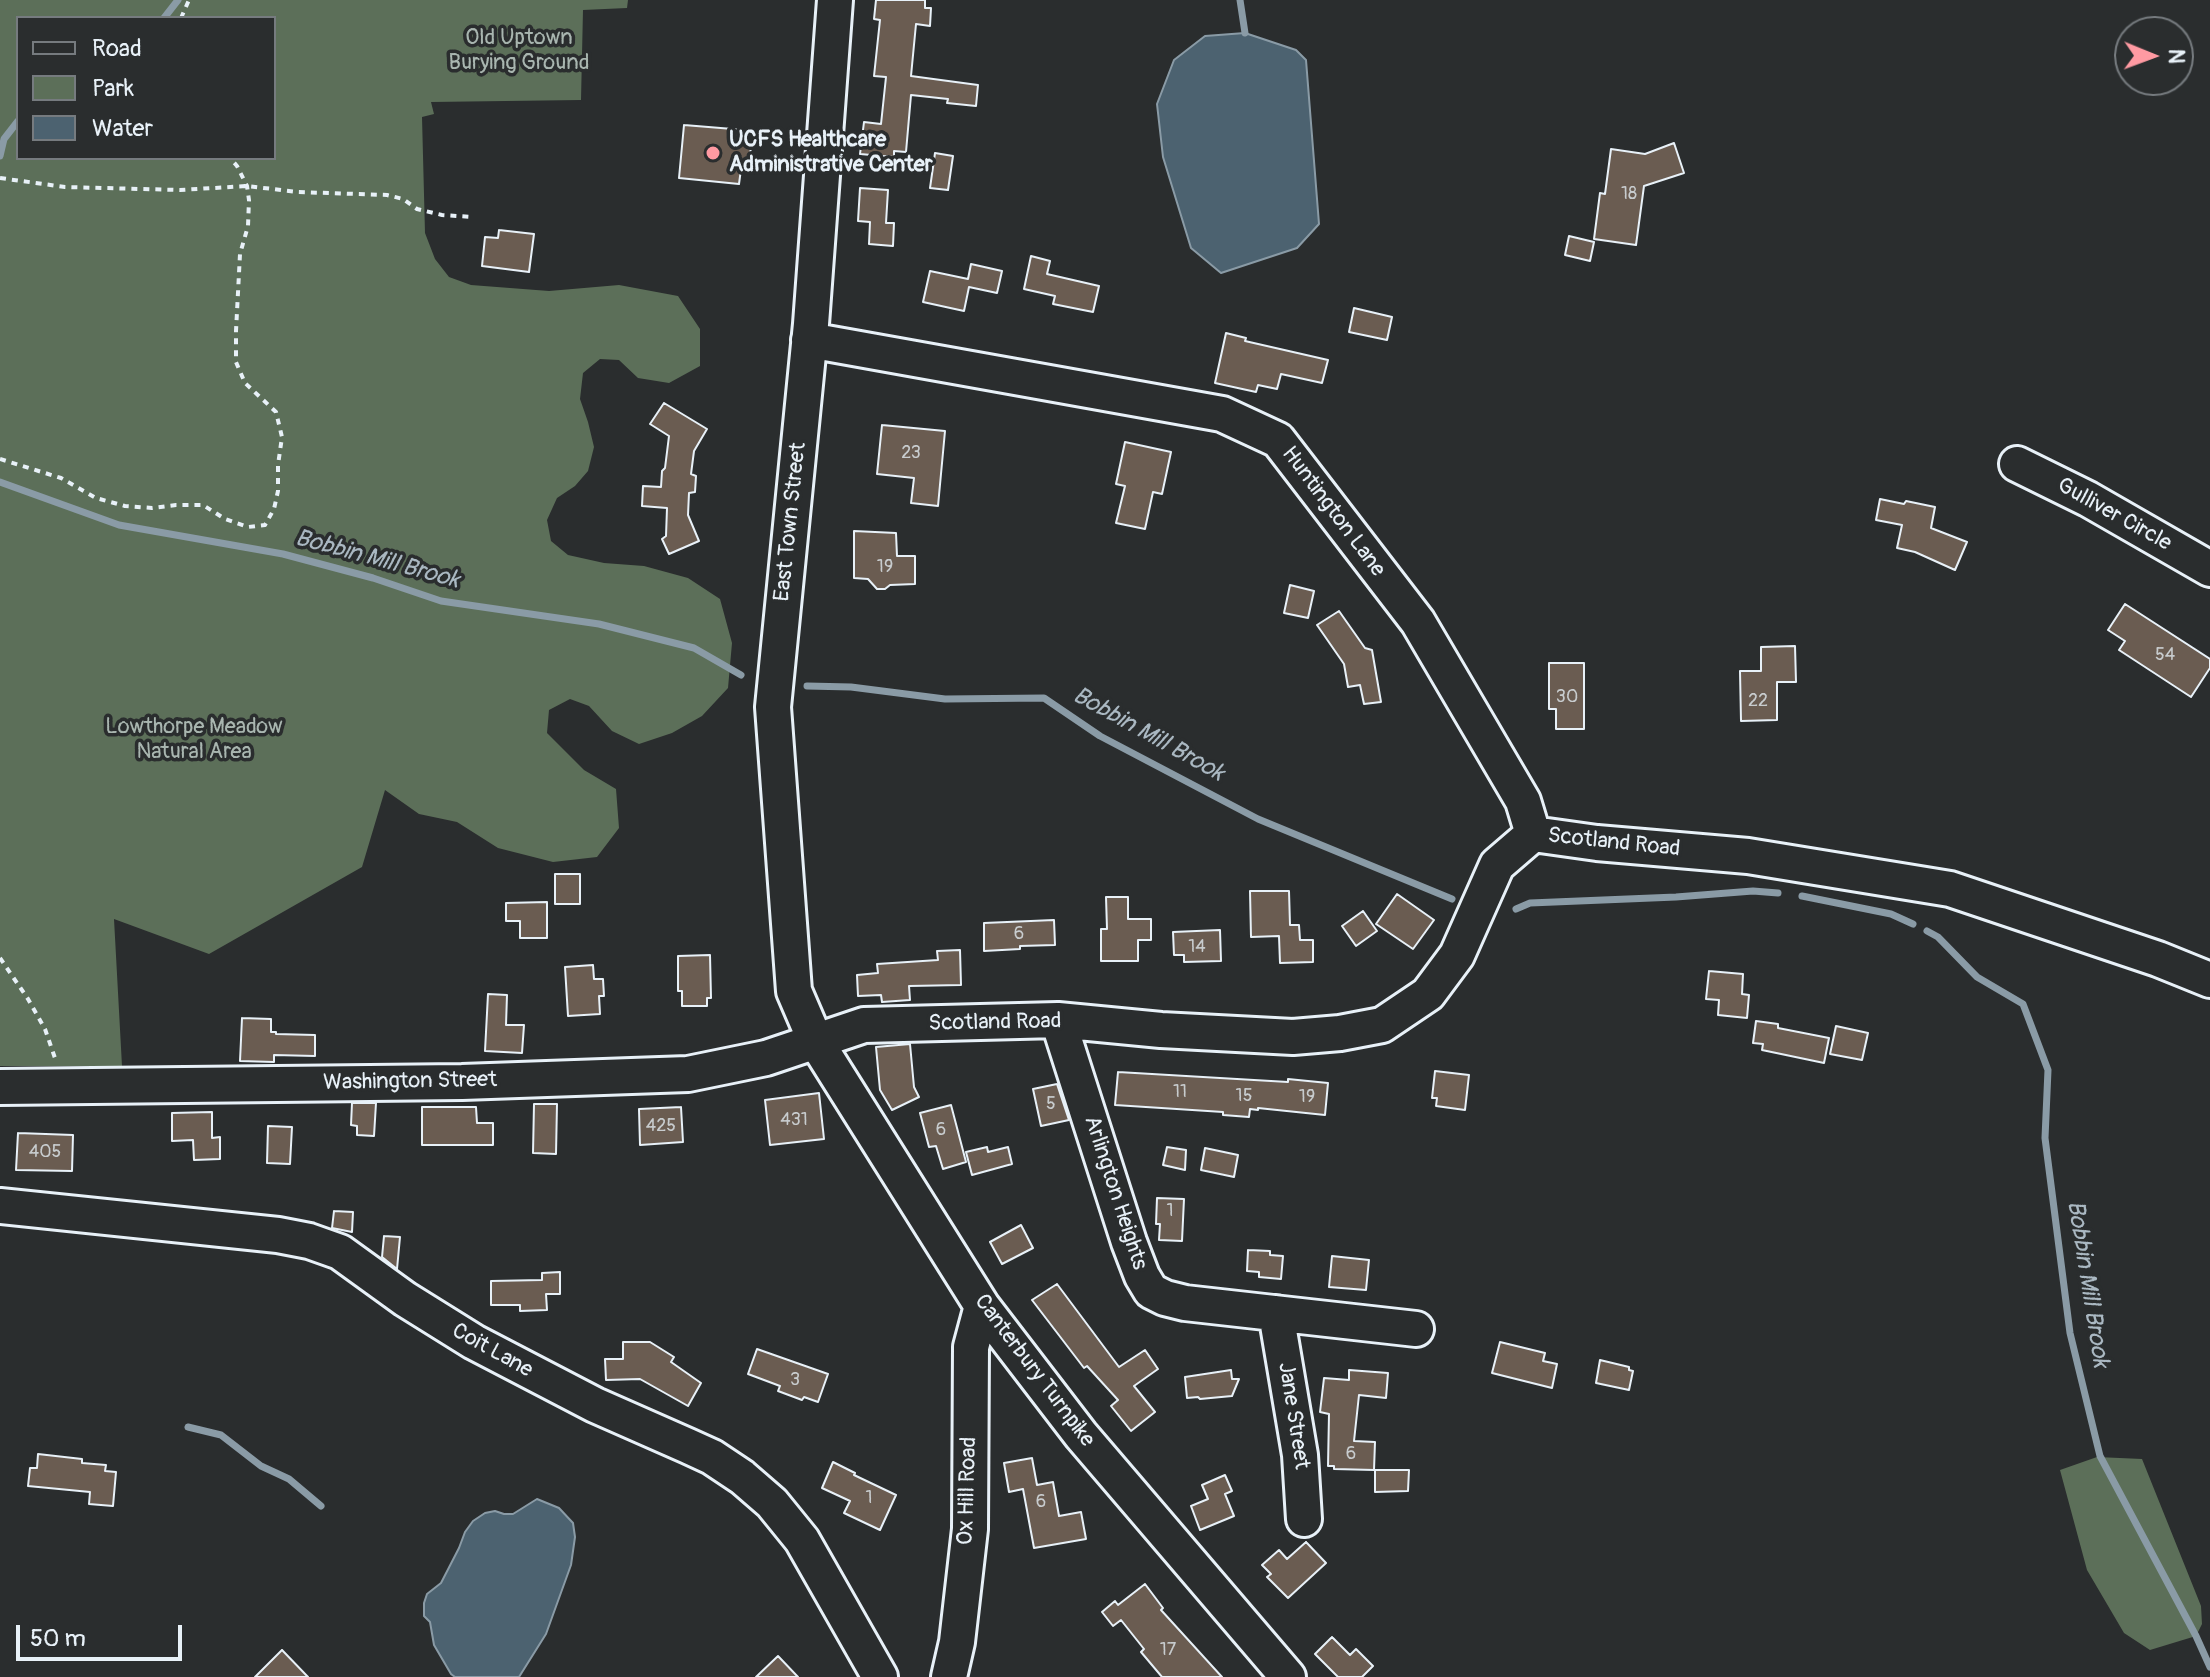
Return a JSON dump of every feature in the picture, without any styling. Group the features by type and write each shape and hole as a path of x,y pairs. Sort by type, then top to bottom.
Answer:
{"street":[{"name":"East Town Street","path":"815,1040 794,991 773,707 809,340 835,0"},
{"name":"Huntington Lane","path":"809,340 1222,414 1278,440 1418,622 1523,801 1533,834"},
{"name":"Gulliver Circle","path":"2017,464 2088,499 2210,569"},
{"name":"Scotland Road","path":"815,1040 864,1025 1058,1020 1161,1030 1293,1037 1382,1025 1428,994 1457,955 1497,865 1533,834 1597,843 1748,856 1950,889 2158,959 2210,980"},
{"name":"Arlington Heights","path":"1058,1020 1129,1242 1148,1289 1175,1301 1416,1329"},
{"name":"Washington Street","path":"0,1087 462,1082 688,1074 766,1058 815,1040"},
{"name":"Canterbury Turnpike","path":"815,1040 982,1306 1081,1435 1288,1677"},
{"name":"Coit Lane","path":"0,1206 278,1235 309,1241 340,1252 424,1312 474,1342 595,1405 712,1457 742,1477 772,1503 802,1540 880,1677"},
{"name":"Ox Hill Road","path":"949,1677 957,1642 970,1529 971,1347 982,1306"},
{"name":"Jane Street","path":"1276,1313 1300,1455 1304,1519"}],"path":[{"path":"0,459 61,478 96,498 125,506 203,505 225,519 248,527 265,525 274,509 278,491 282,437 276,412 245,383 236,362 240,254 248,226 249,200 247,186 232,160"},
{"path":"1,178 65,187 180,190 247,186 298,192 387,195 403,199 417,209 442,215 473,217"},
{"path":"0,958 45,1029 56,1061 56,1087"}],"green space":[{"name":"Lowthorpe Meadow Natural Area","path":"0,0 628,0 627,8 583,10 581,100 431,102 434,114 422,117 425,233 435,259 449,277 471,285 549,291 619,285 678,296 700,329 700,366 669,383 638,378 619,360 600,359 583,373 580,399 594,447 588,471 575,486 557,498 547,520 551,541 568,555 604,563 644,566 688,578 720,599 732,643 728,688 702,716 672,733 639,744 612,731 589,706 570,699 549,710 547,733 584,770 616,789 619,828 597,857 553,862 498,848 457,822 419,814 385,790 362,867 209,954 114,919 122,1066 0,1066"},
{"path":"2097,1457 2142,1459 2201,1606 2202,1624 2196,1636 2150,1650 2124,1633 2087,1570 2060,1470"}],"water":[{"path":"1245,33 1296,50 1306,60 1319,224 1297,248 1221,273 1191,248 1163,157 1157,104 1174,60 1205,36"},
{"path":"537,1499 559,1508 573,1523 575,1537 571,1565 546,1634 519,1677 455,1677 434,1645 430,1622 424,1616 427,1594 441,1583 473,1521 495,1511 513,1514"}],"building":[{"path":"876,0 925,0 925,8 931,8 930,26 916,24 911,76 978,85 976,106 911,95 906,152 894,151 894,157 860,154 864,122 881,124 886,77 874,76 880,20 874,19"},
{"name":"UCFS Healthcare Administrative Center","path":"684,125 745,130 744,144 751,145 749,169 741,169 739,184 679,178"},
{"path":"1674,143 1684,173 1644,186 1636,245 1594,239 1600,193 1605,194 1611,149 1645,154"},
{"path":"935,153 953,156 948,190 930,188"},
{"path":"860,188 888,190 886,223 894,223 893,246 869,244 870,222 858,221"},
{"path":"499,230 534,234 529,272 482,266 485,237 498,238"},
{"path":"1569,236 1594,242 1590,261 1565,255"},
{"path":"1031,256 1050,261 1047,274 1099,286 1093,312 1053,304 1055,296 1024,289"},
{"path":"971,264 1002,271 997,293 969,287 964,311 923,302 930,271 968,279"},
{"path":"1354,308 1392,317 1387,340 1349,332"},
{"path":"1226,333 1246,338 1245,341 1328,360 1322,383 1281,374 1277,389 1258,385 1256,392 1215,383"},
{"path":"664,403 707,429 694,451 691,474 696,476 695,492 689,493 688,515 699,541 669,554 662,539 666,536 667,508 642,506 643,486 661,487 669,436 650,424"},
{"path":"882,425 945,431 938,506 911,503 914,478 877,474"},
{"path":"1125,442 1171,452 1162,494 1153,492 1145,529 1116,523 1125,486 1116,484"},
{"path":"1880,499 1935,507 1931,528 1967,542 1955,570 1915,552 1897,548 1902,525 1876,520"},
{"path":"854,531 896,533 897,556 915,556 915,584 877,589 868,579 854,578"},
{"path":"1290,585 1314,591 1308,618 1284,613"},
{"path":"2125,604 2210,659 2210,668 2191,697 2119,650 2125,641 2108,630"},
{"path":"1339,611 1365,648 1372,650 1381,702 1364,704 1360,685 1348,687 1344,664 1317,625"},
{"path":"1795,646 1796,682 1777,682 1777,720 1741,721 1740,671 1761,671 1761,647"},
{"path":"1549,663 1584,663 1584,729 1556,729 1556,709 1549,709"},
{"path":"555,874 580,874 580,904 555,904"},
{"path":"1250,891 1289,891 1290,925 1299,925 1300,940 1313,940 1313,962 1280,963 1279,936 1251,937"},
{"path":"1397,894 1434,920 1413,949 1376,924"},
{"path":"1106,897 1128,897 1128,919 1151,919 1151,940 1138,940 1138,961 1101,961 1101,929 1107,929"},
{"path":"547,902 547,938 520,938 520,921 506,921 506,903"},
{"path":"1363,911 1377,931 1356,946 1342,926"},
{"path":"1054,920 1055,945 984,951 984,923"},
{"path":"1220,930 1221,961 1184,962 1184,955 1174,955 1173,932"},
{"path":"960,950 961,985 909,986 910,1000 882,1002 881,995 858,996 857,975 878,973 877,964 938,960 937,951"},
{"path":"710,955 711,998 707,998 707,1006 682,1006 682,991 678,991 678,956"},
{"path":"593,965 594,979 603,979 604,996 599,996 600,1014 568,1016 565,967"},
{"path":"1709,971 1743,974 1742,994 1749,995 1747,1018 1718,1015 1719,1000 1706,999"},
{"path":"488,994 507,995 506,1025 524,1025 522,1053 485,1051"},
{"path":"242,1018 271,1019 271,1032 276,1034 315,1035 315,1056 274,1055 274,1062 240,1061"},
{"path":"1756,1021 1829,1038 1824,1063 1762,1050 1763,1044 1753,1043"},
{"path":"1836,1026 1868,1033 1862,1060 1830,1054"},
{"path":"910,1044 914,1087 919,1097 892,1110 880,1090 876,1047"},
{"path":"1435,1071 1469,1075 1465,1110 1436,1106 1437,1098 1432,1098"},
{"path":"1118,1072 1328,1083 1325,1115 1258,1108 1250,1109 1249,1117 1223,1115 1223,1112 1115,1105"},
{"path":"1057,1084 1069,1120 1041,1126 1033,1089"},
{"path":"819,1093 824,1139 770,1145 765,1100"},
{"path":"352,1103 376,1103 374,1136 357,1135 357,1126 351,1125"},
{"path":"534,1104 557,1104 556,1154 533,1153"},
{"path":"951,1105 966,1162 943,1169 936,1146 929,1147 920,1113"},
{"path":"422,1107 476,1107 477,1123 493,1123 493,1145 422,1145"},
{"path":"681,1107 683,1142 640,1145 639,1109"},
{"path":"212,1112 212,1138 220,1137 220,1159 194,1160 193,1140 172,1141 172,1113"},
{"path":"268,1126 292,1127 290,1164 267,1163"},
{"path":"18,1133 73,1135 72,1171 16,1170"},
{"path":"987,1147 988,1152 1008,1147 1012,1164 972,1175 966,1152"},
{"path":"1167,1147 1186,1150 1185,1170 1163,1165"},
{"path":"1205,1148 1238,1155 1234,1177 1201,1170"},
{"path":"1157,1198 1184,1199 1182,1241 1159,1240"},
{"path":"334,1211 353,1212 352,1232 332,1228"},
{"path":"1021,1225 1033,1248 1002,1264 990,1242"},
{"path":"384,1236 400,1237 397,1269 382,1257"},
{"path":"1248,1250 1270,1251 1270,1255 1283,1256 1281,1279 1259,1277 1259,1272 1247,1271"},
{"path":"1332,1256 1369,1260 1366,1290 1329,1287"},
{"path":"560,1272 560,1294 546,1294 547,1310 520,1311 520,1305 491,1305 491,1281 542,1280 542,1273"},
{"path":"1057,1284 1119,1367 1145,1350 1158,1369 1134,1386 1155,1412 1131,1431 1111,1406 1118,1400 1087,1366 1084,1368 1032,1300"},
{"path":"623,1342 650,1342 674,1357 671,1362 701,1383 688,1406 640,1379 606,1380 605,1359 623,1359"},
{"path":"1500,1342 1545,1353 1543,1361 1557,1364 1552,1388 1492,1373"},
{"path":"757,1349 828,1374 818,1402 778,1391 780,1386 748,1374"},
{"path":"1600,1360 1629,1367 1633,1371 1629,1390 1596,1383"},
{"path":"1231,1370 1232,1379 1239,1379 1232,1396 1187,1398 1185,1377"},
{"path":"1349,1370 1388,1373 1386,1398 1359,1395 1354,1441 1375,1442 1374,1470 1334,1469 1334,1466 1328,1466 1329,1414 1320,1412 1324,1378 1349,1380"},
{"path":"38,1454 106,1465 105,1471 116,1472 113,1506 89,1504 90,1492 28,1486 30,1468 37,1468"},
{"path":"1032,1458 1037,1485 1053,1482 1059,1516 1081,1512 1086,1539 1034,1548 1023,1489 1009,1492 1004,1463"},
{"path":"833,1462 896,1495 880,1530 844,1513 850,1501 822,1488"},
{"path":"1375,1470 1409,1470 1408,1491 1375,1492"},
{"path":"1225,1475 1232,1491 1225,1494 1234,1516 1200,1530 1191,1506 1208,1499 1202,1485"},
{"path":"1306,1542 1326,1563 1288,1598 1267,1577 1271,1574 1262,1565 1279,1550 1287,1559"},
{"path":"1145,1584 1163,1608 1161,1610 1222,1677 1162,1677 1141,1652 1144,1649 1121,1620 1113,1626 1102,1612 1115,1601 1118,1605"},
{"path":"1332,1637 1350,1655 1356,1649 1373,1666 1362,1677 1338,1677 1315,1654"},
{"path":"282,1650 308,1677 255,1677"},
{"path":"778,1656 798,1677 756,1677"}],"waterway":[{"path":"166,16 178,0"},
{"path":"1240,0 1245,33"},
{"path":"0,156 4,139 16,124"},
{"name":"Bobbin Mill Brook","path":"0,482 119,525 283,554 373,578 441,601 599,624 694,648 741,675"},
{"name":"Bobbin Mill Brook","path":"807,686 851,687 945,699 1044,698 1100,736 1258,819 1452,899"},
{"name":"Bobbin Mill Brook","path":"1516,909 1530,903 1753,891 1778,893"},
{"name":"Bobbin Mill Brook","path":"1802,896 1891,914 1913,924"},
{"name":"Bobbin Mill Brook","path":"1927,931 1938,937 1977,977 2023,1004 2048,1070 2045,1138 2070,1333 2100,1456 2210,1667"},
{"path":"188,1427 221,1435 261,1466 289,1479 321,1506"}],"place":[{"name":"UCFS Healthcare Administrative Center","path":"713,153"}],"park label":[{"name":"Old Uptown Burying Ground","path":"519,50"}]}
